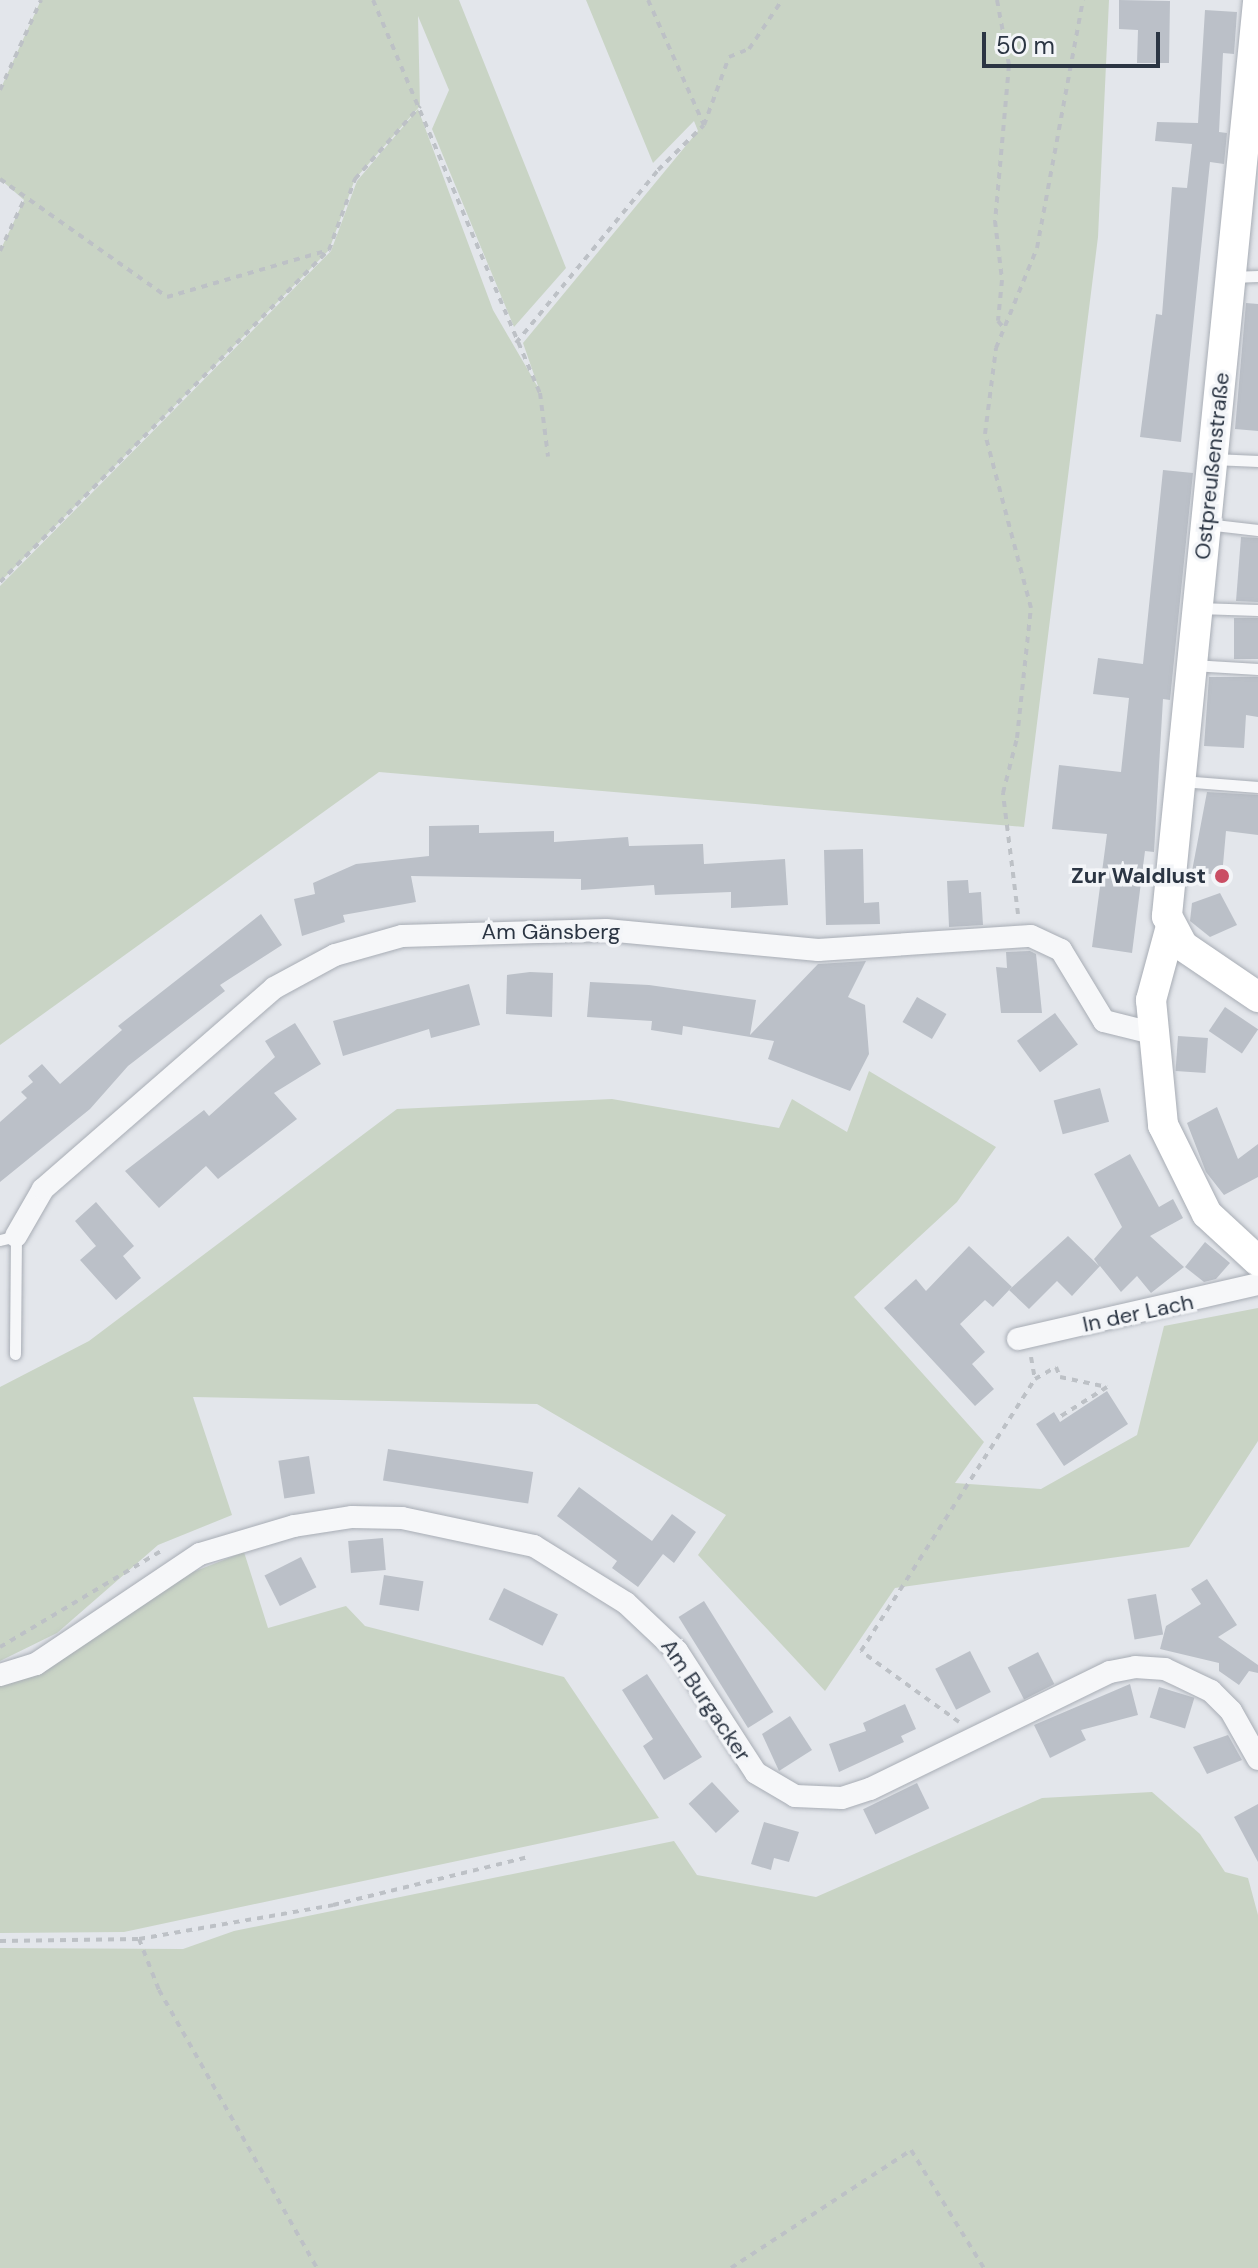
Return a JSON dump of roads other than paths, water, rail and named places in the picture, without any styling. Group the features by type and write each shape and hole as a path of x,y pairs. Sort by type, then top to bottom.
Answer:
{"main road":[{"name":"Ostpreußenstraße","path":"1258,5 1244,276 1212,459 1180,781 1170,930 1153,985 1152,1033 1154,1084 1172,1152 1207,1214 1258,1261"},
{"path":"1170,930 1191,953 1258,997"},
{"name":"Ostpreußenstraße","path":"1152,1033 1191,953"}],"street":[{"name":"Am Gänsberg","path":"8,1238 43,1189 247,1010 304,970 368,944 436,932 552,928 818,950 1042,938 1061,950 1104,1021 1152,1033"},
{"name":"In der Lach","path":"1018,1339 1258,1284"},
{"name":"Am Burgacker","path":"0,1675 36,1664 200,1554 294,1526 352,1517 402,1518 534,1546 626,1603 677,1651 756,1773 795,1796 842,1798 870,1789 1110,1672 1165,1669 1211,1691 1231,1711 1258,1759"}],"lane":[{"path":"1212,459 1258,461"},
{"path":"1206,524 1258,530"},
{"path":"1197,608 1258,610"},
{"path":"1192,665 1258,669"},
{"path":"1180,781 1258,787"},
{"path":"8,1238 15,1354"}],"place":[{"name":"Zur Waldlust","path":"1222,876"}]}
